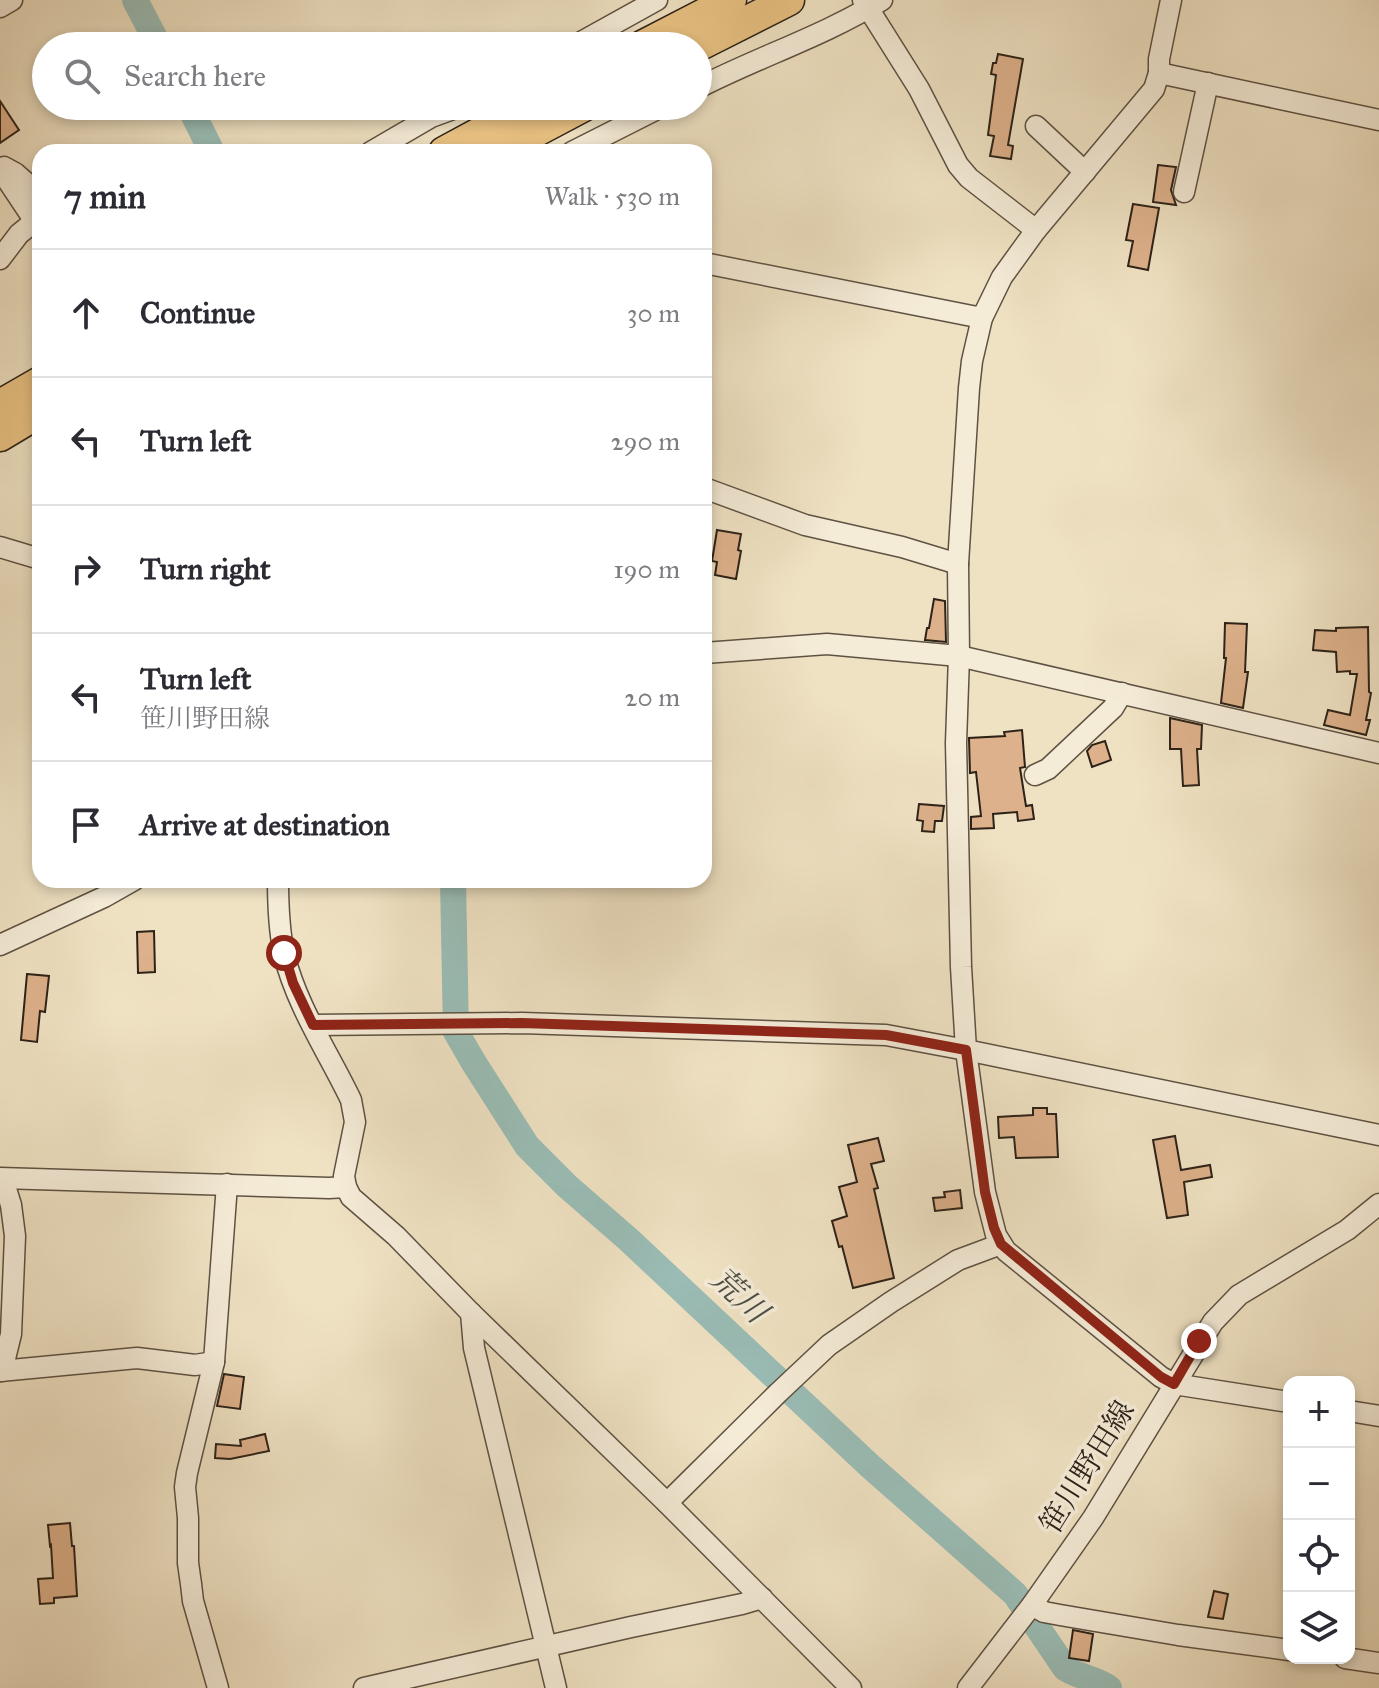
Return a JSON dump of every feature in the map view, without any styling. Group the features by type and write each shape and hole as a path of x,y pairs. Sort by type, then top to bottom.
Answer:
{"highway":[{"path":"669,32 731,0"},
{"path":"712,39 789,0"},
{"path":"459,144 503,120"},
{"path":"512,144 558,120"},
{"path":"0,405 32,387"},
{"path":"0,436 32,417"}],"street":[{"path":"0,7 12,0"},
{"path":"599,32 657,0"},
{"path":"1171,0 1154,89 1036,230 1002,277 982,318 972,361 958,564 956,743 966,1050 985,1192 1001,1244 1161,1377 1174,1384 1283,1401"},
{"path":"712,81 783,51 871,3 958,165 969,178 1036,230"},
{"path":"1159,73 1379,120"},
{"path":"1184,192 1208,83"},
{"path":"385,144 426,120"},
{"path":"588,144 635,120"},
{"path":"1036,126 1085,172"},
{"path":"0,168 9,169 32,188"},
{"path":"0,168 32,216"},
{"path":"0,259 19,234 32,228"},
{"path":"712,265 982,318"},
{"path":"712,491 805,525 902,547 958,564"},
{"path":"0,547 32,557"},
{"path":"712,652 827,644 959,656 1379,753"},
{"path":"1035,775 1048,769 1113,708 1122,693"},
{"path":"0,945 120,888"},
{"path":"278,888 284,953 293,983 351,1100 353,1135 344,1176 351,1197 396,1236 851,1688"},
{"path":"313,1025 522,1023 886,1035 1379,1135"},
{"path":"0,1180 346,1187"},
{"path":"0,1180 11,1205 15,1236 11,1334 1,1371 137,1358 195,1365 214,1362"},
{"path":"218,1688 192,1593 185,1487 214,1362 227,1184"},
{"name":"笹川野田線","path":"968,1688 1032,1605 1114,1486 1213,1322 1239,1295 1347,1230 1379,1204"},
{"path":"667,1503 778,1393 844,1333 958,1260 1001,1244"},
{"path":"471,1313 474,1348 556,1688"},
{"path":"1355,1412 1379,1416"},
{"path":"364,1688 762,1598"},
{"path":"1032,1605 1044,1612 1060,1615 1283,1649"},
{"path":"1355,1659 1379,1663"}],"building":[{"path":"998,54 1023,59 1008,145 1013,146 1011,159 990,156 994,136 988,135 996,75 991,74"},
{"path":"0,101 19,130 0,143"},
{"path":"1158,165 1176,167 1171,190 1176,205 1153,202"},
{"path":"1133,204 1159,208 1148,270 1128,266 1133,241 1126,240"},
{"path":"717,530 741,534 736,579 715,575 717,562 712,561"},
{"path":"934,599 945,601 946,642 925,640"},
{"path":"1225,623 1247,624 1245,672 1248,672 1243,708 1221,703 1226,658"},
{"path":"1368,627 1371,693 1366,735 1324,725 1328,710 1350,715 1357,674 1337,672 1336,652 1313,650 1315,630"},
{"path":"1170,718 1202,725 1201,749 1197,749 1199,785 1183,786 1181,749 1170,749"},
{"path":"1022,730 1025,767 1020,768 1026,806 1032,805 1034,819 1018,821 1017,812 993,814 994,828 971,829 971,817 981,816 976,772 970,773 969,738 1005,736 1004,732"},
{"path":"1105,741 1111,760 1092,767 1087,751 1092,745"},
{"path":"919,804 944,806 942,821 935,821 934,832 922,831 923,821 917,820"},
{"path":"154,931 155,972 138,973 137,932"},
{"path":"27,974 49,976 45,1012 40,1011 37,1042 21,1040"},
{"path":"1033,1108 1047,1108 1047,1114 1056,1114 1058,1157 1016,1158 1014,1137 999,1138 998,1117 1033,1115"},
{"path":"1175,1136 1181,1170 1210,1165 1212,1177 1184,1182 1188,1215 1167,1218 1153,1140"},
{"path":"878,1138 884,1161 871,1164 894,1278 853,1288 832,1221 847,1216 839,1187 857,1182 848,1145"},
{"path":"960,1190 962,1208 935,1211 933,1198 945,1197 944,1192"},
{"path":"224,1374 244,1377 240,1409 217,1406"},
{"path":"265,1434 269,1451 230,1459 215,1458 216,1444 241,1446 240,1440"},
{"path":"70,1523 77,1596 54,1598 54,1603 40,1604 38,1579 53,1578 48,1525"},
{"path":"1214,1591 1228,1594 1223,1619 1208,1617"},
{"path":"1073,1630 1093,1634 1089,1661 1069,1658"}],"waterway":[{"name":"荒川","path":"135,0 152,32"},
{"name":"荒川","path":"196,120 208,144"},
{"name":"荒川","path":"453,888 456,1032 527,1146 870,1466 1015,1594 1065,1668 1109,1688"}],"route":[{"path":"284,953 293,983 313,1025 522,1023 886,1035 966,1050 985,1192 996,1235 1006,1251 1161,1377 1174,1384 1199,1341"}]}
